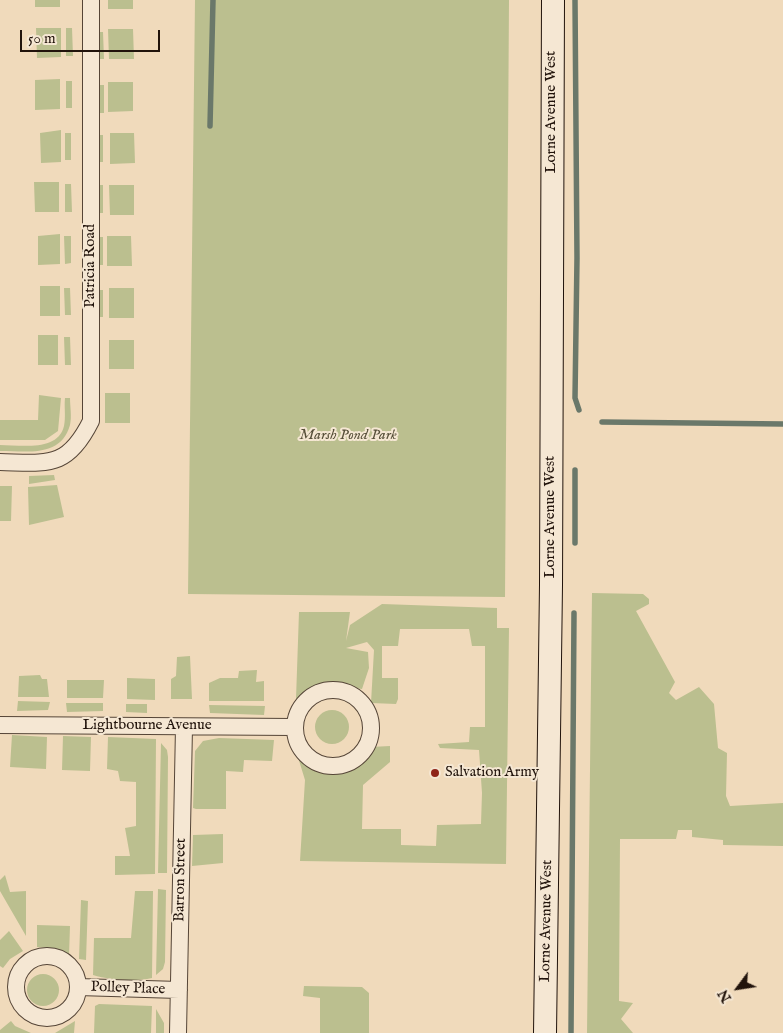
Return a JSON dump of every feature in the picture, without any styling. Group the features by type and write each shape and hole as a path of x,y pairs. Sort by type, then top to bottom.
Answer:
{"main road":[{"name":"Lorne Avenue West","path":"546,1033 551,585 553,0"}],"street":[{"name":"Patricia Road","path":"0,462 43,463 68,455 82,440 91,421 91,0"},
{"path":"332,690 351,694 361,701 368,712 372,725 371,736 360,756 348,764 338,767 324,766 307,757 296,740 294,727 297,713 303,703 313,694 332,690"},
{"name":"Lightbourne Avenue","path":"0,726 294,727"},
{"name":"Barron Street","path":"178,1033 184,727"},
{"name":"Polley Place","path":"78,987 179,990"}],"green space":[{"path":"35,0 60,0 60,7 35,7"},
{"path":"108,0 133,0 133,9 108,9"},
{"name":"Marsh Pond Park","path":"195,0 509,0 505,597 188,594"},
{"path":"36,28 61,28 61,57 37,58"},
{"path":"66,28 72,28 73,56 66,56"},
{"path":"108,29 133,29 134,59 109,59"},
{"path":"97,32 103,32 104,59 98,59"},
{"path":"60,79 60,109 35,110 35,80"},
{"path":"66,81 72,81 72,108 66,108"},
{"path":"108,82 133,82 133,111 108,112"},
{"path":"98,85 104,85 104,113 98,113"},
{"path":"61,130 61,162 41,163 40,133"},
{"path":"65,133 71,133 71,160 65,160"},
{"path":"110,133 134,133 135,163 110,164"},
{"path":"97,135 103,135 103,162 97,162"},
{"path":"34,182 59,182 59,212 35,212"},
{"path":"65,184 71,184 72,212 65,212"},
{"path":"97,185 103,185 103,213 97,213"},
{"path":"109,185 134,185 134,215 110,215"},
{"path":"60,234 60,264 38,265 38,236"},
{"path":"64,236 71,236 71,263 65,264"},
{"path":"107,236 131,236 132,266 107,266"},
{"path":"96,237 103,237 103,265 96,265"},
{"path":"40,286 60,286 60,316 40,316"},
{"path":"64,288 70,288 71,315 65,315"},
{"path":"109,288 134,288 134,318 109,318"},
{"path":"96,290 103,290 103,317 97,317"},
{"path":"38,335 58,335 58,365 38,365"},
{"path":"64,337 70,337 71,365 65,365"},
{"path":"109,340 134,340 134,369 109,369"},
{"path":"105,393 130,393 130,423 105,423"},
{"path":"39,395 61,398 58,431 45,440 0,440 0,420 38,420"},
{"path":"65,398 70,398 71,422 65,436 59,443 51,448 41,450 0,451 0,445 27,446 54,440 64,426"},
{"path":"54,475 55,480 29,484 29,476"},
{"path":"57,485 64,517 29,525 28,487"},
{"path":"0,486 12,486 11,521 0,521"},
{"path":"592,593 643,594 649,599 649,604 636,611 675,682 669,693 676,700 699,687 714,704 718,748 727,753 726,796 730,806 783,803 783,846 723,845 723,840 692,837 692,830 678,830 676,839 620,839 619,1001 633,1003 621,1019 633,1033 587,1033"},
{"path":"382,604 497,608 497,628 509,628 506,864 300,861 305,780 297,754 316,767 326,771 336,771 355,765 371,747 390,746 390,762 363,785 362,829 401,829 401,845 436,846 437,825 481,824 482,793 479,750 440,748 438,744 469,742 470,727 485,727 485,646 472,646 469,629 400,629 398,646 382,646 382,678 398,678 398,699 396,704 371,703 374,650 367,642 346,648 368,652 369,668 362,689 327,684 296,699 299,612 350,612 346,641 350,625"},
{"path":"190,656 192,699 171,699 171,679 176,676 177,657"},
{"path":"257,670 256,682 264,681 264,701 209,701 209,683 220,678 238,678 239,671"},
{"path":"40,675 42,679 47,679 49,697 18,697 19,676"},
{"path":"127,678 155,679 155,700 127,699"},
{"path":"67,680 104,680 103,698 67,698"},
{"path":"18,701 50,702 48,710 17,711"},
{"path":"66,703 103,703 103,711 67,712"},
{"path":"126,704 147,704 147,713 126,712"},
{"path":"209,705 265,706 264,715 210,713"},
{"path":"332,710 344,715 349,727 344,739 332,744 320,739 315,727 320,715"},
{"path":"12,735 47,737 46,769 10,767"},
{"path":"63,736 91,737 90,771 62,770"},
{"path":"108,737 156,739 155,874 115,875 115,856 130,856 125,828 136,826 136,782 120,781 118,771 107,769"},
{"path":"219,738 274,740 272,761 244,760 243,772 226,771 226,809 193,808 195,751 203,741"},
{"path":"161,743 167,750 168,757 167,873 158,873"},
{"path":"223,834 223,863 192,866 193,835"},
{"path":"5,875 10,892 26,891 26,936 0,891 0,880"},
{"path":"158,889 166,890 165,962 163,969 156,975"},
{"path":"135,891 153,891 152,978 122,980 93,975 94,938 131,938"},
{"path":"81,900 88,901 86,960 79,959"},
{"path":"37,925 70,926 69,956 58,949 37,947"},
{"path":"9,931 23,951 10,959 3,968 0,966 0,940"},
{"path":"43,974 49,975 54,979 58,984 58,996 54,1001 49,1005 43,1006 37,1005 32,1001 28,996 27,990 28,984 32,979 37,975"},
{"path":"304,986 362,987 369,993 369,1033 320,1033 320,998 303,996"},
{"path":"99,1004 152,1006 151,1033 94,1033 95,1006"},
{"path":"156,1009 164,1023 164,1033 156,1033"},
{"path":"11,1021 15,1026 31,1033 0,1033 0,1030"},
{"path":"75,1021 74,1033 55,1033"}],"waterway":[{"path":"210,126 213,0"},
{"path":"575,0 577,258 575,398 579,410"},
{"path":"602,422 783,424"},
{"path":"575,470 575,543"},
{"path":"571,1033 574,613"}],"place":[{"name":"Salvation Army","path":"435,773"}]}
